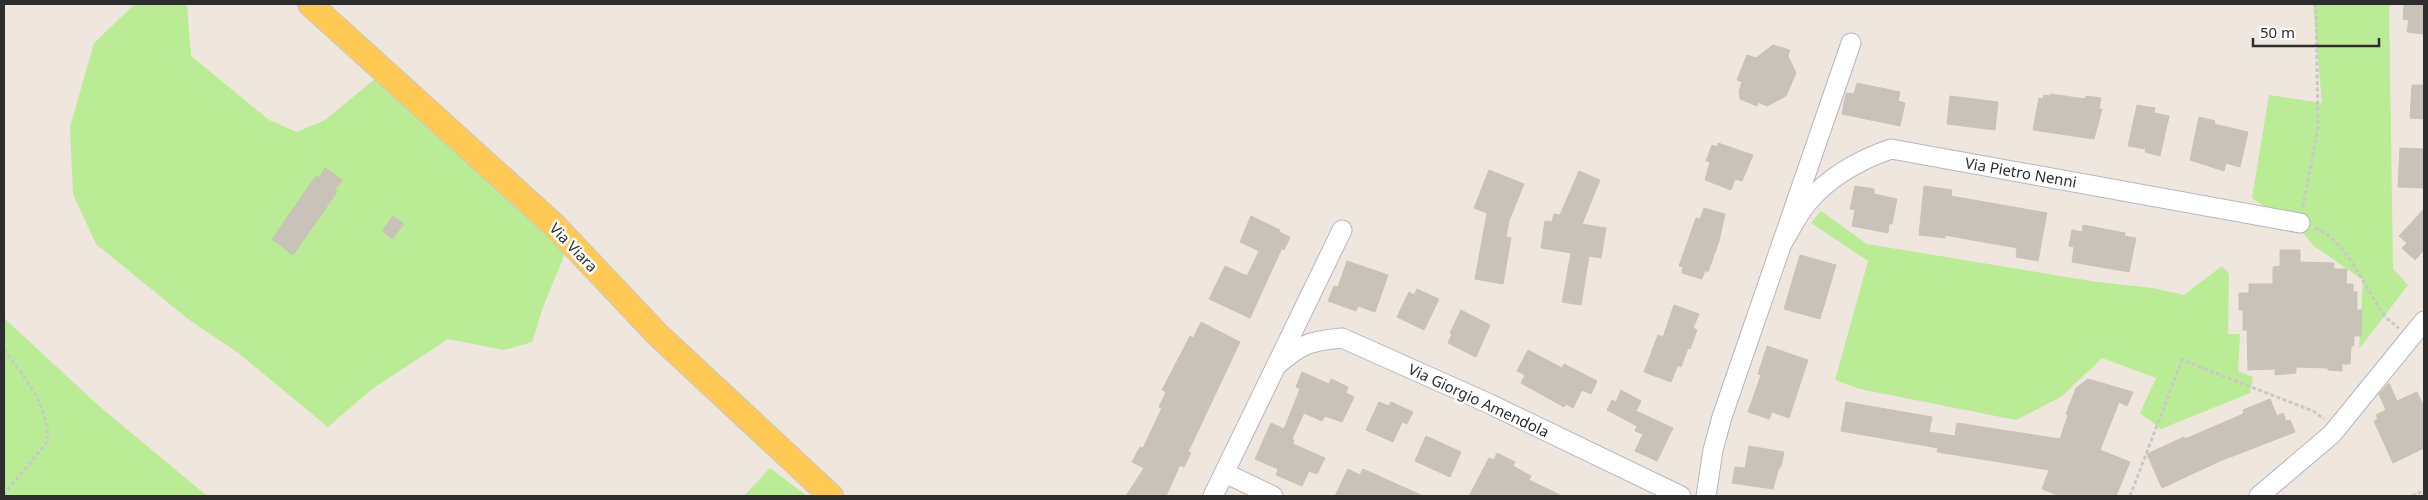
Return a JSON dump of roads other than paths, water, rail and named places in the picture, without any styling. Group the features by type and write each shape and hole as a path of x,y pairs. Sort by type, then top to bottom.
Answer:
{"main road":[{"name":"Via Viara","path":"310,4 555,226 657,334 831,496"}],"street":[{"name":"Via Pietro Nenni","path":"1706,496 1713,450 1722,418 1851,43"},
{"name":"Via Pietro Nenni","path":"1781,245 1807,203 1835,176 1865,158 1891,149 2300,223"},
{"name":"Via Giorgio Amendola","path":"1213,496 1342,230"},
{"path":"2259,496 2336,429 2424,320"},
{"name":"Via Giorgio Amendola","path":"1277,365 1297,347 1319,340 1342,338 1490,404 1681,496"},
{"path":"1225,473 1272,496"}]}
